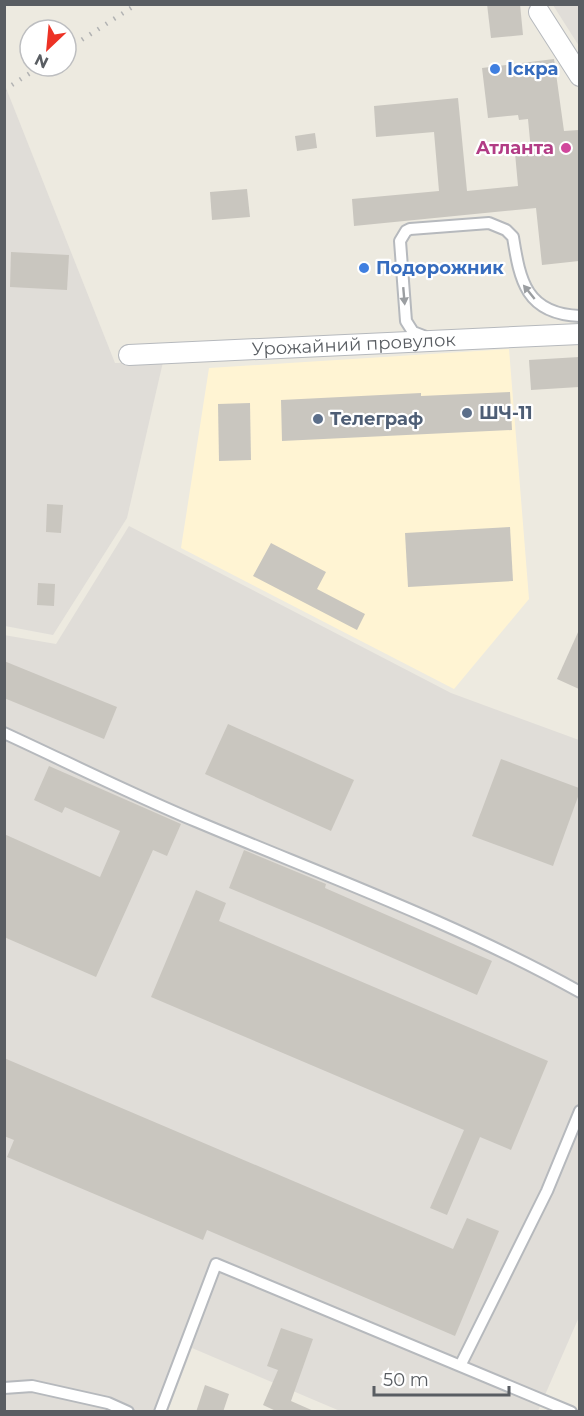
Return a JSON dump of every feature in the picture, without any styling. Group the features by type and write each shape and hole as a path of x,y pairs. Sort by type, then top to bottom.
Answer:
{"street":[{"path":"539,12 579,76"},
{"name":"Урожайний провулок","path":"129,355 579,334"}],"lane":[{"path":"441,340 420,336 413,332 406,321 400,241 410,229 489,223 499,226 513,237 516,261 525,290 550,310 559,314 579,316"},
{"path":"4,733 196,821 338,879 531,965 579,992"},
{"path":"461,1364 547,1191 579,1111"},
{"path":"160,1412 216,1264 461,1364 486,1377 571,1412"},
{"path":"4,1388 32,1386 43,1388 108,1403 128,1412"}],"shaded area":[{"path":"553,5 579,5 579,46"},
{"path":"4,83 115,363 163,362 127,518 53,635 5,626"},
{"path":"509,349 529,599 454,689 181,548 209,368"},
{"path":"129,526 451,693 579,740 579,1317 538,1411 340,1411 192,1348 168,1411 5,1411 4,635 56,644"}],"building":[{"path":"487,4 520,4 523,35 491,38"},
{"path":"554,59 564,131 579,130 579,261 542,265 536,208 354,226 352,199 439,191 434,132 376,137 374,106 458,98 467,191 518,186 515,153 531,151 528,119 519,120 518,115 488,118 482,68"},
{"path":"315,133 317,148 297,151 295,136"},
{"path":"247,189 250,217 212,220 210,192"},
{"path":"11,252 69,255 67,290 10,287"},
{"path":"579,357 579,387 531,390 529,360"},
{"path":"510,392 512,430 282,441 281,400 421,393 421,396"},
{"path":"250,403 251,460 219,461 218,404"},
{"path":"47,504 63,505 61,533 46,532"},
{"path":"510,527 513,581 408,587 405,533"},
{"path":"271,543 326,572 317,589 365,614 357,630 253,576"},
{"path":"38,583 55,584 54,606 37,605"},
{"path":"579,630 579,689 557,679"},
{"path":"4,661 117,707 104,739 4,698"},
{"path":"228,724 354,780 331,831 205,774"},
{"path":"501,759 579,788 579,794 553,866 472,836"},
{"path":"49,766 181,824 167,856 153,850 96,977 4,937 4,834 100,877 120,831 65,807 62,813 34,800"},
{"path":"244,850 326,884 325,888 492,961 477,995 229,888"},
{"path":"196,890 226,903 219,921 548,1061 511,1150 480,1137 447,1215 430,1208 464,1130 151,997"},
{"path":"4,1058 453,1249 467,1218 499,1231 455,1336 207,1230 203,1240 7,1157 14,1140 4,1136"},
{"path":"281,1328 313,1339 291,1401 316,1412 278,1412 263,1405 278,1370 267,1366"},
{"path":"205,1385 229,1394 223,1412 196,1412"}],"railway":[{"path":"78,42 137,4"},
{"path":"4,90 22,78"}],"place":[{"name":"Іскра","path":"495,69"},
{"name":"Атланта","path":"566,148"},
{"name":"Подорожник","path":"364,268"},
{"name":"ШЧ-11","path":"467,413"},
{"name":"Телеграф","path":"318,419"}]}
